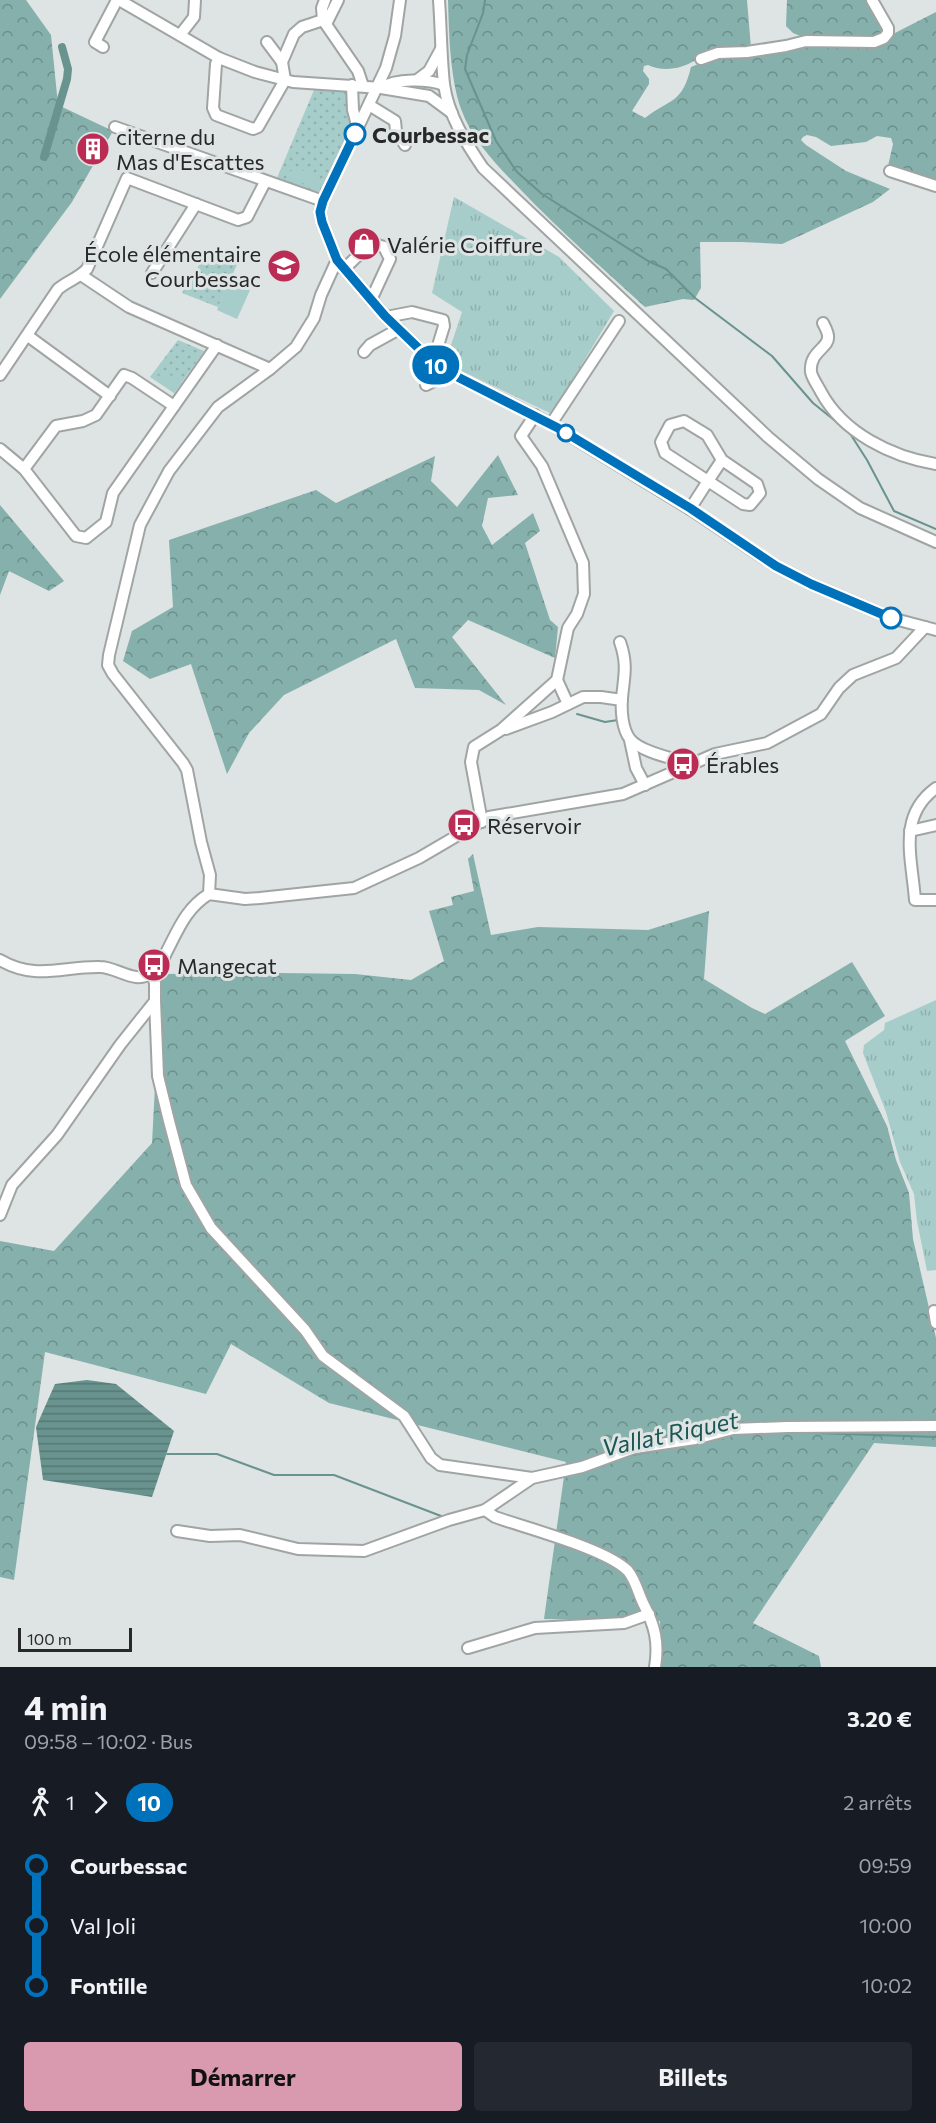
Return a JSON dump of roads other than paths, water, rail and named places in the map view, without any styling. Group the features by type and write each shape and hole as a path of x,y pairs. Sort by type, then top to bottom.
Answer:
{"street":[{"path":"103,47 95,42 118,0 219,58 255,72 293,82 379,87 429,96 453,113"},
{"path":"180,35 194,17 195,0"},
{"path":"325,0 322,8 325,22 358,71 353,110 358,129"},
{"path":"282,62 294,34 302,27 325,22 338,0"},
{"path":"400,0 395,36 379,87 323,201 320,212 340,265 386,317 449,373 551,424 690,508 776,566 811,584 891,618 936,630"},
{"path":"439,0 445,87 464,140 483,168 768,437 818,479 860,508 936,542"},
{"path":"701,59 718,53 747,52 806,41 874,42 884,38 888,33 888,28 872,0"},
{"path":"219,58 216,64 213,97 213,108 216,115 253,129 258,127 285,80 282,62 267,42"},
{"path":"417,80 429,70 442,46"},
{"path":"379,87 417,80 432,80 445,87"},
{"path":"429,96 445,87"},
{"path":"369,105 395,121 396,131 405,145"},
{"path":"115,127 323,201"},
{"path":"890,171 936,186"},
{"path":"0,375 58,289 87,269 127,178 238,220 247,217 265,182"},
{"path":"152,273 196,204"},
{"path":"209,894 210,875 187,770 108,665 140,525 169,471 218,407 296,347 310,327 331,269 371,243 384,247 390,259 371,300"},
{"path":"81,275 129,307 270,369"},
{"path":"386,317 412,312 443,320 444,326 434,362"},
{"path":"551,424 619,321"},
{"path":"823,323 829,337 828,342 814,354 811,374 828,405 847,424 873,442 911,460 936,464"},
{"path":"364,352 370,345 399,329"},
{"path":"28,336 110,396"},
{"path":"0,449 24,469 76,536 86,538 106,522 113,494 217,345"},
{"path":"426,385 449,373"},
{"path":"24,469 56,426 83,421 96,415 124,375 174,406"},
{"path":"482,822 471,762 474,747 501,730 557,680 568,628 577,614 584,594 583,563 543,466 521,436 535,415"},
{"path":"684,422 707,435 722,460 757,484 760,493 750,505 743,504 664,453 661,441 670,425 684,422"},
{"path":"690,508 722,460"},
{"path":"0,960 36,972 103,966 135,977 152,974 159,967 186,916 197,902 209,894 245,899 354,888 419,858 489,817 623,794 715,754 767,743 821,714 839,688 853,675 896,658 924,627"},
{"path":"620,642 626,658 622,700 623,722 630,740 636,768 645,785"},
{"path":"557,680 568,704"},
{"path":"501,730 552,712 583,697 622,700"},
{"path":"630,740 656,753 691,764"},
{"path":"936,788 919,803 909,831 915,900 936,900"},
{"path":"909,831 936,825"},
{"path":"152,974 155,983 158,1076 168,1121 186,1185 211,1228 305,1330 323,1356 404,1416 440,1465 532,1478 582,1467 623,1450 695,1439 733,1429 936,1426"},
{"path":"0,1215 12,1185 57,1135 120,1045 155,1001"},
{"path":"934,1311 936,1323"},
{"path":"177,1531 210,1536 240,1535 298,1549 364,1551 485,1509 532,1478"},
{"path":"485,1509 495,1517 591,1550 620,1564 632,1577 649,1614 657,1638 655,1667"},
{"path":"468,1648 535,1628 624,1623 649,1614"}],"waterway":[{"path":"485,0 483,13 467,55 465,69 496,141 517,172 542,194 648,261 666,269 695,298 772,356 813,403 849,432 894,511 936,529"},
{"path":"44,157 67,79 68,69 62,47"},
{"path":"577,714 605,722 618,720"},
{"name":"Vallat Riquet","path":"784,1432 936,1437"},
{"name":"Vallat Riquet","path":"622,1457 669,1448"},
{"name":"Vallat Riquet","path":"167,1454 217,1454 274,1475 334,1475 441,1516 447,1516"}],"place":[{"name":"Courbessac","path":"355,134"},
{"name":"citerne du Mas d'Escattes","path":"93,149"},
{"name":"Valérie Coiffure","path":"364,244"},
{"name":"École élémentaire Courbessac","path":"284,266"},
{"name":"Érables","path":"683,764"},
{"name":"Réservoir","path":"464,825"},
{"name":"Mangecat","path":"154,965"}]}
